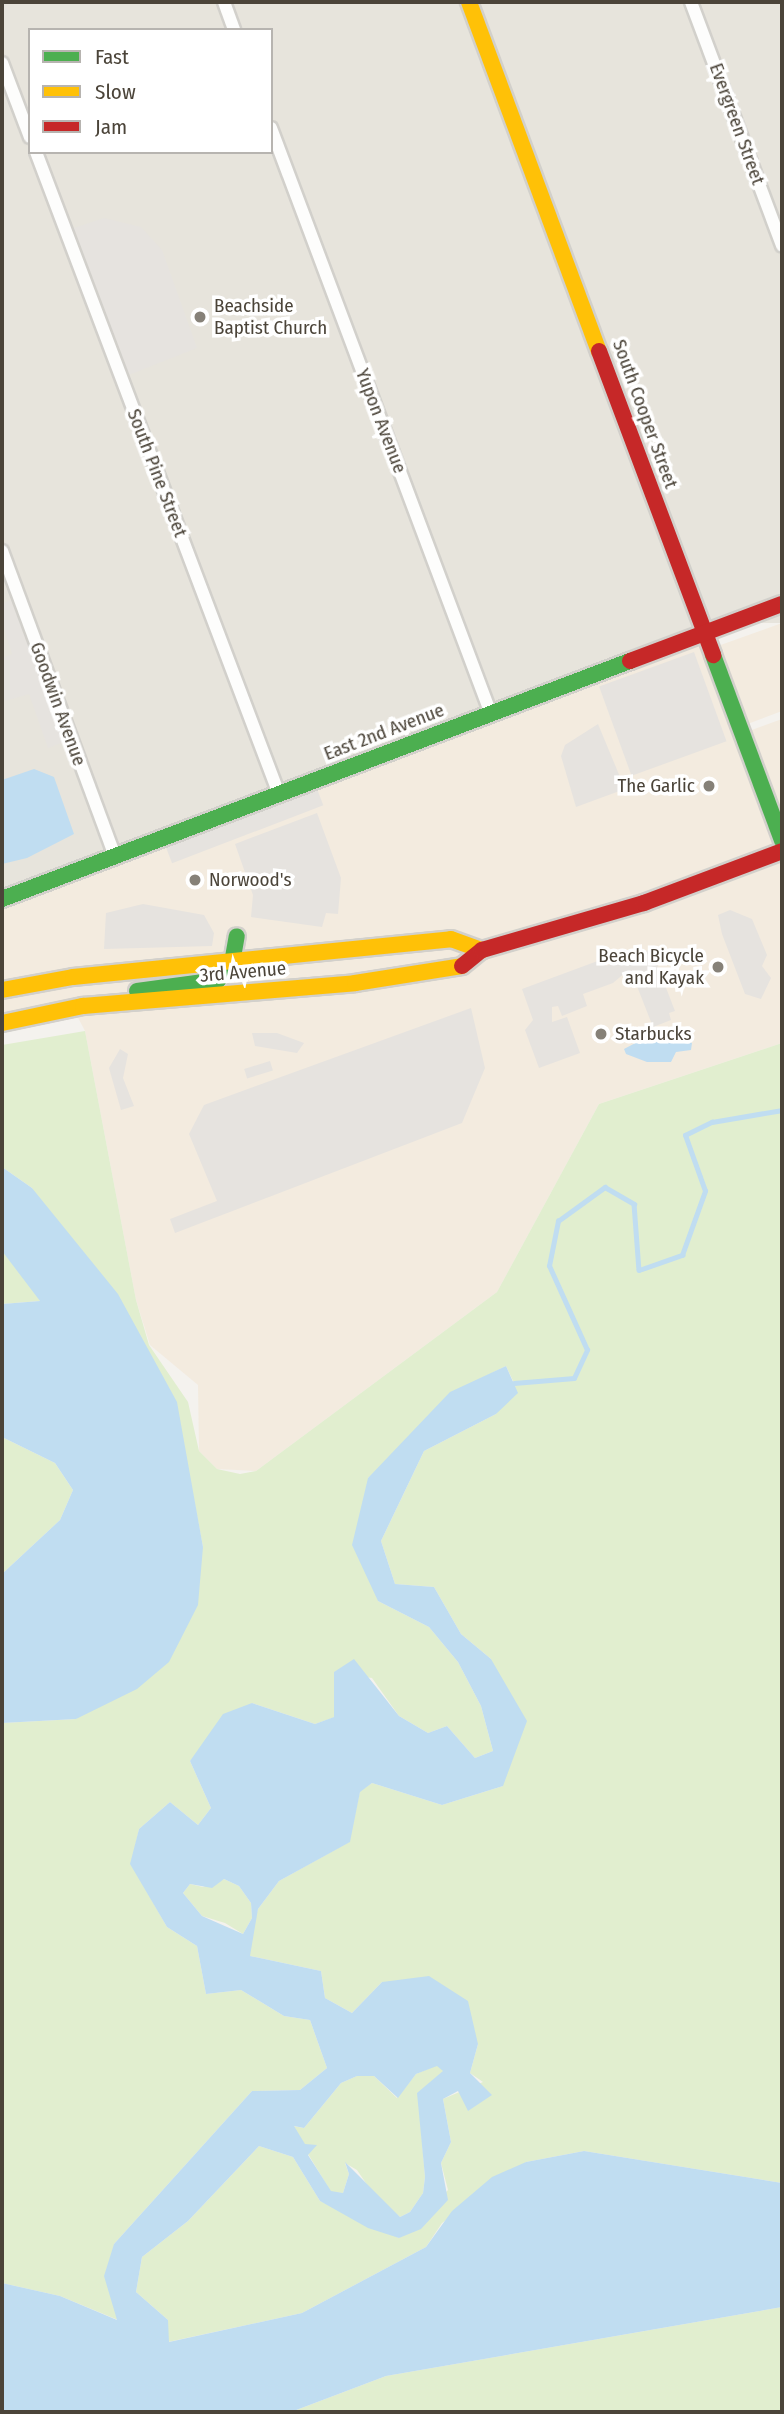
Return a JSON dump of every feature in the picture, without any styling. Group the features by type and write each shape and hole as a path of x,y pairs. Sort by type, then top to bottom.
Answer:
{"street":[{"path":"224,2 233,28"},
{"name":"South Cooper Street","path":"469,2 782,841"},
{"name":"Evergreen Street","path":"691,2 782,246"},
{"path":"2,63 28,132"},
{"name":"Yupon Avenue","path":"273,133 491,714"},
{"name":"South Pine Street","path":"37,154 279,794"},
{"name":"Goodwin Avenue","path":"2,551 115,857"},
{"name":"East 2nd Avenue","path":"2,900 782,604"},
{"name":"3rd Avenue","path":"2,1023 83,1006 421,975 458,969 482,950 644,903 782,851"},
{"path":"83,1006 143,989 210,982 223,976 232,963 237,936"},
{"name":"3rd Avenue","path":"2,990 73,977 451,939 482,950"}],"shaded area":[{"path":"2,2 782,2 782,604 2,910"},
{"path":"104,218 141,227 162,250 197,348 121,378 65,231"},
{"path":"18,596 72,739 48,748 29,694 5,701 2,694 2,658 12,654 2,622 2,604"},
{"path":"707,612 782,612 782,623 707,623"},
{"path":"782,623 782,711 745,725 715,647"},
{"path":"704,633 741,734 782,719 782,1043 599,1104 497,1292 256,1471 217,1469 199,1451 198,1385 150,1345 136,1300 85,1031 73,1008 2,1023 2,899"},
{"path":"694,652 726,741 632,776 599,687"},
{"path":"598,724 625,789 576,807 561,756 565,745"},
{"path":"314,781 323,805 172,863 163,839"},
{"path":"317,813 341,878 338,914 326,913 322,927 251,917 253,895 235,844"},
{"path":"143,904 204,915 214,933 212,946 104,949 106,913"},
{"path":"730,910 752,919 767,955 762,966 771,978 761,999 745,994 722,934 718,915"},
{"path":"651,949 675,1011 669,1013 671,1020 653,1027 633,976 626,972 613,983 583,994 587,1006 562,1016 558,1006 552,1007 552,1022 567,1017 580,1053 539,1068 525,1030 533,1020 522,989 603,959 606,966"},
{"path":"471,1008 485,1068 462,1123 175,1233 170,1219 217,1201 189,1134 204,1105"},
{"path":"252,1033 277,1033 304,1043 297,1053 255,1046"},
{"path":"120,1049 128,1054 123,1078 134,1106 121,1110 109,1068"},
{"path":"270,1061 273,1071 247,1078 244,1069"}],"green space":[{"path":"85,1031 136,1300 149,1345 188,1402 199,1451 217,1469 240,1474 256,1471 497,1292 599,1104 782,1043 782,2183 584,2151 526,2162 442,2223 426,2247 302,2313 168,2342 168,2320 136,2292 142,2257 188,2221 259,2146 293,2157 320,2201 399,2238 448,2190 441,2163 451,2142 443,2099 483,2082 470,2073 478,2044 382,1982 352,2013 325,1998 321,1971 250,1956 250,1937 258,1909 279,1881 349,1842 360,1791 372,1783 442,1805 503,1786 491,1659 461,1634 434,1587 395,1584 381,1541 424,1451 496,1414 514,1383 506,1366 486,1376 368,1478 378,1601 429,1627 458,1662 481,1706 493,1751 475,1758 447,1726 428,1733 399,1716 372,1678 335,1673 335,1717 315,1724 252,1703 190,1761 211,1808 198,1825 170,1802 139,1829 131,1864 167,1927 197,1946 206,1994 241,1990 284,2016 310,2020 327,2068 300,2090 252,2091 114,2244 118,2320 60,2296 2,2283 2,1723 76,1719 203,1547 190,1479 32,1188 2,1167 2,1045"},
{"path":"2,1251 35,1290 40,1301 2,1304"},
{"path":"2,1437 55,1463 73,1490 60,1520 2,1574"},
{"path":"224,1879 239,1886 251,1903 252,1918 243,1934 225,1923 202,1916 183,1893 190,1884 203,1887"},
{"path":"437,2065 444,2071 418,2093 425,2177 423,2193 410,2212 400,2217 374,2195 357,2170 345,2163 349,2174 343,2193 331,2192 308,2154 316,2145 305,2145 293,2126 304,2128 341,2083 357,2076 374,2076 397,2098 416,2074"},
{"path":"782,2307 782,2412 291,2412 386,2376"}],"water":[{"path":"34,769 54,777 74,834 27,858 2,864 2,780"},
{"path":"660,1030 692,1043 691,1050 676,1052 671,1062 647,1062 626,1054 624,1049"},
{"path":"2,1167 32,1188 118,1294 177,1402 203,1547 198,1605 169,1662 137,1689 76,1719 2,1723 2,1574 60,1520 73,1490 55,1463 2,1437 2,1304 40,1301 2,1251"},
{"path":"506,1366 518,1393 496,1414 424,1451 381,1541 395,1584 434,1587 461,1634 491,1659 527,1721 503,1786 442,1805 372,1783 360,1792 350,1842 279,1881 258,1909 250,1956 321,1971 325,1998 352,2013 382,1982 429,1976 468,2001 478,2044 470,2073 492,2095 468,2111 458,2091 443,2099 451,2142 441,2163 448,2200 421,2229 399,2238 368,2228 320,2201 293,2157 259,2146 188,2221 142,2257 136,2292 168,2320 169,2342 302,2313 426,2247 452,2211 492,2177 526,2162 584,2151 782,2183 782,2307 386,2376 291,2412 2,2412 2,2283 60,2296 117,2320 104,2276 114,2244 252,2091 300,2090 327,2068 310,2020 284,2016 241,1990 206,1994 197,1946 167,1927 130,1864 139,1829 170,1802 198,1825 211,1808 190,1761 223,1714 252,1703 315,1724 334,1717 334,1672 354,1659 399,1716 428,1733 447,1726 475,1758 493,1751 481,1706 458,1662 429,1627 378,1601 352,1545 368,1478 450,1392","holes":["224,1879 239,1886 251,1903 252,1918 243,1934 202,1916 183,1893 190,1884 212,1888","437,2066 443,2071 417,2093 425,2177 423,2193 410,2212 400,2217 345,2162 349,2174 343,2193 331,2191 308,2155 317,2145 305,2144 294,2126 304,2128 341,2083 357,2076 374,2076 398,2098 416,2074"]}],"waterway":[{"path":"514,1383 574,1378 587,1350 549,1266 558,1221 605,1187 634,1204 639,1270 682,1255 705,1191 685,1135 712,1122 782,1110"}],"traffic: fast":[{"path":"713,655 782,841"},
{"path":"2,899 630,661"},
{"path":"137,991 218,980 232,963 237,936"}],"traffic: slow":[{"path":"469,2 599,351"},
{"path":"2,990 73,977 451,939 482,950"},
{"path":"2,1023 83,1006 355,983 462,966"}],"traffic: jam":[{"path":"599,351 713,655"},
{"path":"630,661 782,604"},
{"path":"462,966 482,950 644,903 782,851"}],"place":[{"name":"Beachside Baptist Church","path":"200,317"},
{"name":"The Garlic","path":"709,786"},
{"name":"Norwood's","path":"195,880"},
{"name":"Beach Bicycle and Kayak","path":"718,967"},
{"name":"Starbucks","path":"601,1034"}]}
